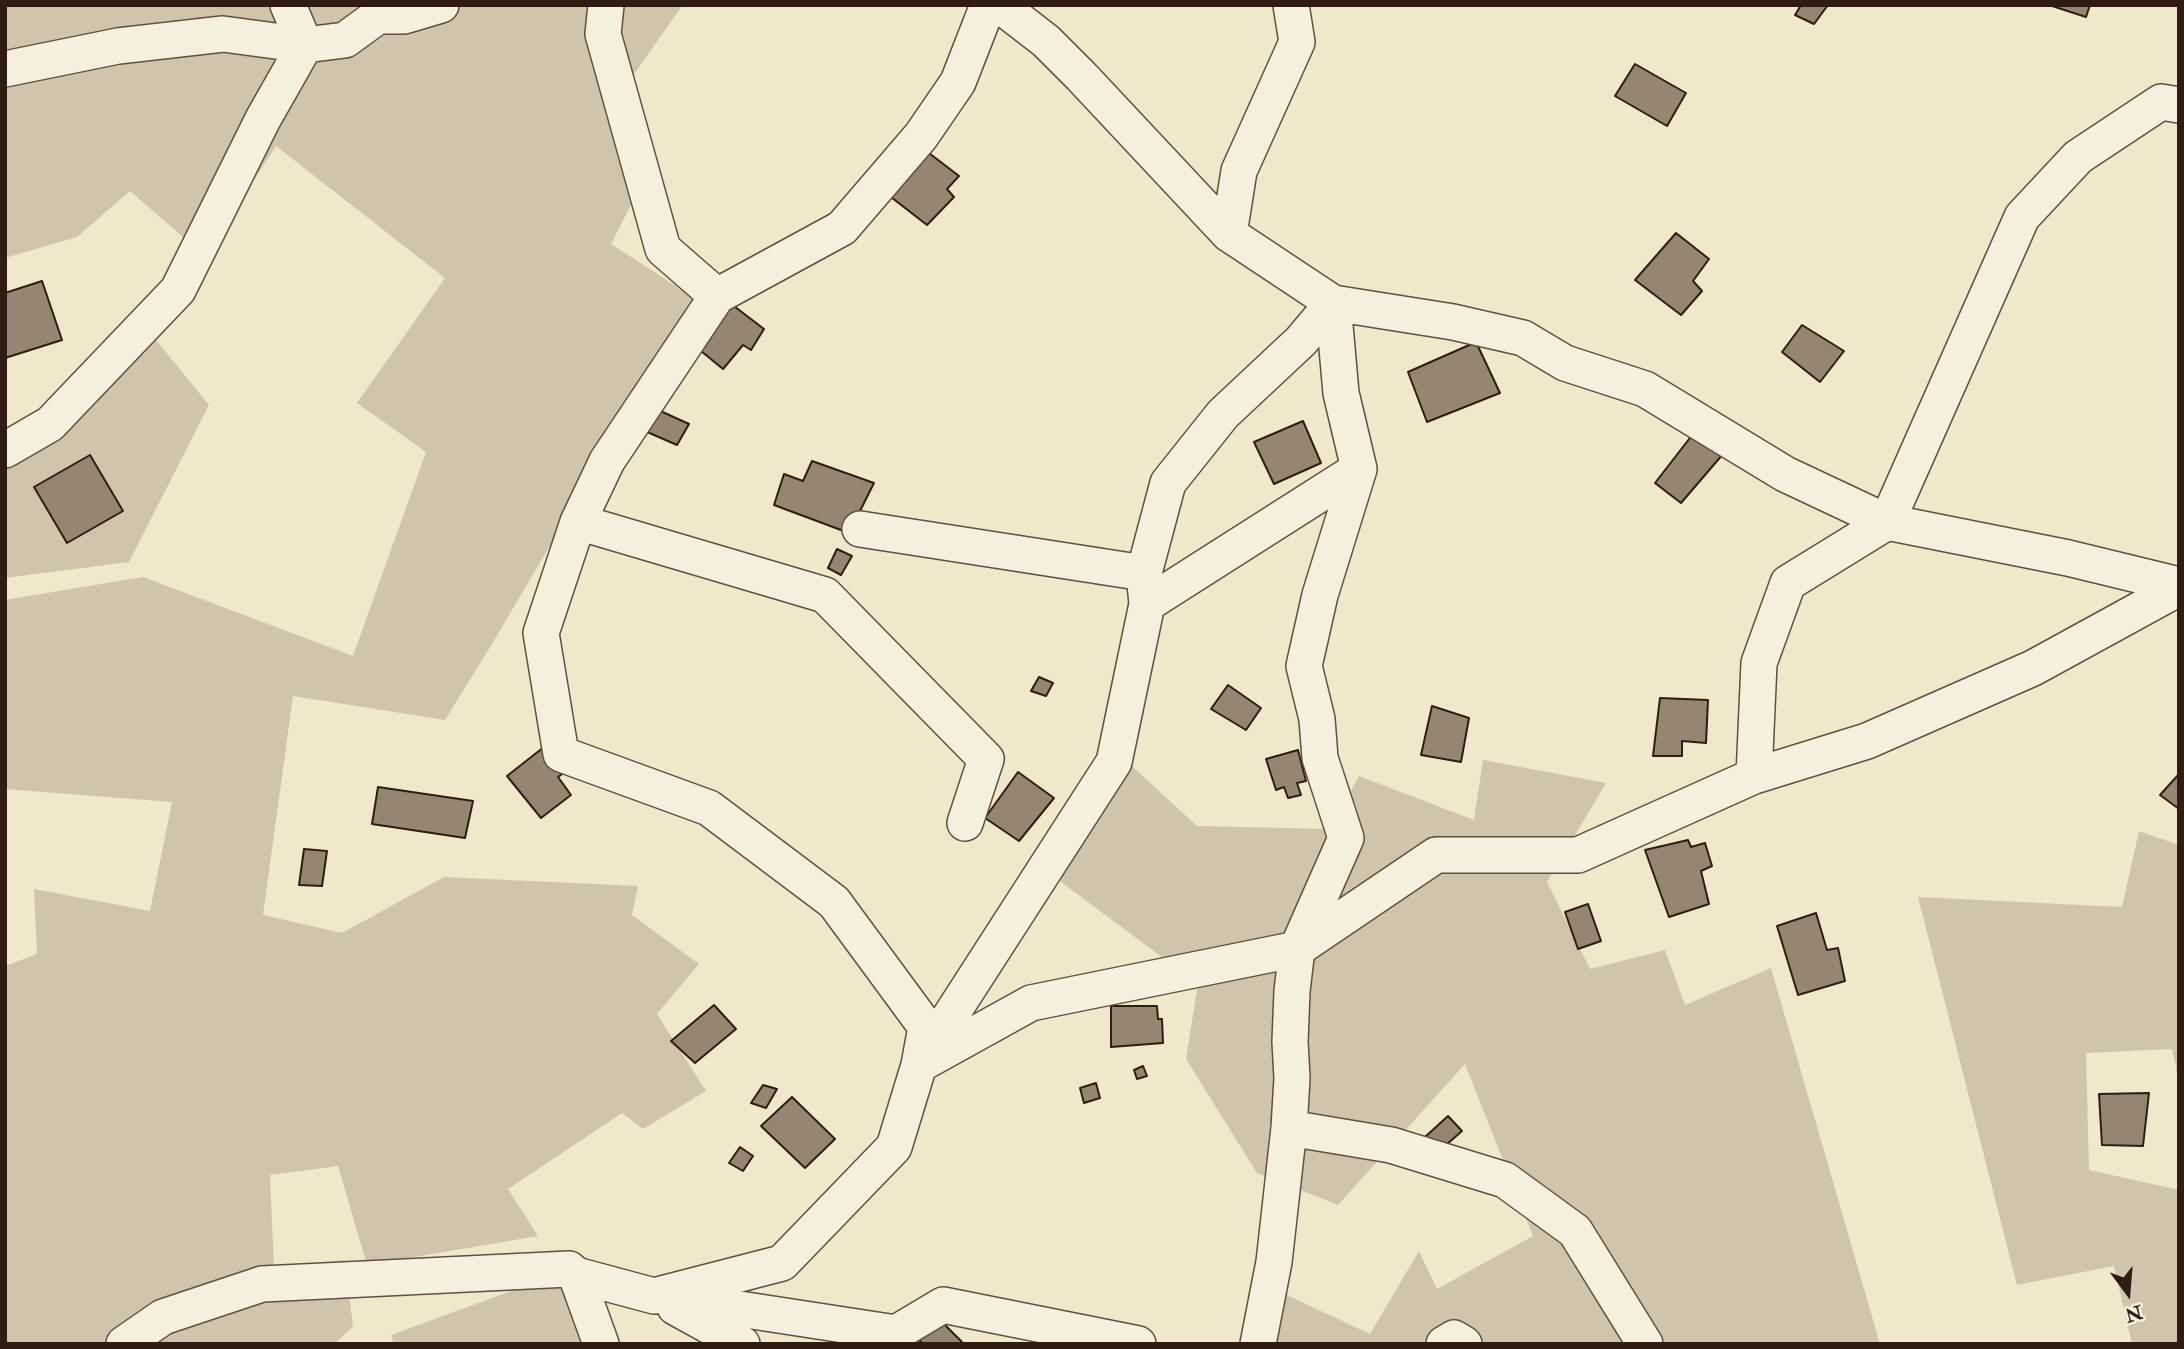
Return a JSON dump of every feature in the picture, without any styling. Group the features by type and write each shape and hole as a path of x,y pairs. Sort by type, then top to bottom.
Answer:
{"street":[{"path":"288,5 305,45"},
{"path":"5,69 118,46 223,34 305,45 345,40 378,16 404,16 441,5"},
{"path":"606,5 603,34 663,249 717,296"},
{"path":"1229,234 1239,171 1297,42 1291,5"},
{"path":"654,1296 782,1263 894,1147 919,1065 926,1027 834,902 709,808 561,754 541,634 578,522 607,461 717,296 842,228 921,136 958,82 996,6 1046,41 1229,234 1333,303 1453,322 1523,338 1565,363 1645,389 1785,474 1887,522 2147,576 2179,587"},
{"path":"5,450 50,424 178,290 263,119 305,45"},
{"path":"1754,776 1759,663 1788,583 1887,522 2022,217 2078,157 2161,102 2179,105"},
{"path":"1258,1344 1274,1262 1289,1128 1292,991 1297,949 1346,838 1321,758 1317,719 1304,666 1320,594 1359,469 1341,393 1333,303"},
{"path":"919,1065 1114,762 1168,483 1223,414 1301,341 1333,303"},
{"path":"860,529 1146,589 1359,469"},
{"path":"578,522 825,595 986,759 965,823"},
{"path":"919,1065 1031,1003 1297,949 1436,855 1578,855 1754,776 1867,741 2021,674 2179,587"},
{"path":"1289,1128 1391,1145 1505,1180 1575,1231 1644,1344"},
{"path":"124,1344 163,1317 261,1284 569,1269 576,1275 654,1296 896,1332 943,1305 1138,1344"},
{"path":"576,1275 601,1344"},
{"path":"654,1296 742,1344"},
{"path":"1444,1344 1454,1338 1464,1344"}],"shaded area":[{"path":"5,5 682,6 605,115 653,162 611,244 696,299 445,720 293,696 263,915 342,933 444,877 638,886 632,915 699,964 657,1014 706,1091 643,1129 622,1113 508,1189 538,1236 367,1265 338,1166 270,1175 274,1268 345,1260 353,1327 334,1344 5,1344 5,966 37,954 34,889 150,911 172,802 5,789 5,600 143,577 353,656 426,452 357,403 445,278 276,146 205,256 130,191 77,237 5,258"},
{"path":"151,334 209,405 129,562 5,578 5,442"},
{"path":"1122,757 1197,826 1330,829 1359,776 1474,820 1483,760 1606,783 1547,882 1590,969 1665,950 1685,1005 1771,968 1880,1344 1241,1344 1272,1288 1370,1334 1419,1251 1437,1289 1533,1236 1465,1064 1338,1205 1257,1173 1186,1059 1198,984 1045,870"},
{"path":"2139,831 2179,845 2179,1082 2172,1049 2086,1053 2089,1170 2179,1190 2179,1344 2132,1344 2114,1266 2017,1285 1918,897 2122,907"},
{"path":"555,1275 603,1344 394,1344 391,1335"}],"building":[{"path":"1801,5 1828,5 1814,24 1795,15"},
{"path":"2049,5 2090,5 2086,17"},
{"path":"1635,64 1686,93 1667,126 1615,96"},
{"path":"925,150 959,176 947,189 954,197 927,225 887,194"},
{"path":"1676,233 1709,259 1693,281 1702,291 1681,315 1635,280"},
{"path":"42,281 62,340 5,358 5,293"},
{"path":"726,300 764,329 751,350 743,345 723,369 690,342"},
{"path":"1802,325 1844,351 1820,382 1782,352"},
{"path":"1476,342 1500,393 1427,422 1408,372"},
{"path":"656,409 689,424 677,445 638,428"},
{"path":"1303,421 1321,463 1274,484 1254,442"},
{"path":"1693,434 1723,454 1681,503 1655,483"},
{"path":"90,455 123,511 67,543 34,487"},
{"path":"812,461 874,483 849,533 774,505 784,474 803,481"},
{"path":"837,549 852,556 841,575 828,568"},
{"path":"1039,677 1053,683 1046,696 1031,691"},
{"path":"1228,685 1261,708 1246,730 1211,709"},
{"path":"1660,698 1708,700 1706,743 1682,741 1682,756 1653,756"},
{"path":"1432,706 1469,718 1461,762 1421,755"},
{"path":"549,743 569,769 558,777 571,795 541,818 507,776"},
{"path":"1298,750 1306,781 1297,783 1301,795 1288,798 1284,787 1276,790 1266,759"},
{"path":"1018,772 1054,798 1019,841 985,818"},
{"path":"2179,774 2179,809 2160,795"},
{"path":"378,787 473,801 465,838 372,824"},
{"path":"1688,840 1691,847 1705,843 1712,866 1701,871 1709,904 1669,917 1645,850"},
{"path":"304,849 327,851 322,886 299,885"},
{"path":"1588,904 1601,941 1578,949 1565,912"},
{"path":"1816,913 1827,950 1838,948 1845,981 1798,995 1777,926"},
{"path":"714,1005 736,1029 695,1063 671,1041"},
{"path":"1111,1006 1157,1006 1158,1019 1162,1019 1163,1043 1111,1047"},
{"path":"1143,1066 1147,1076 1137,1079 1134,1070"},
{"path":"1096,1083 1100,1098 1084,1103 1080,1088"},
{"path":"763,1085 777,1089 766,1108 751,1103"},
{"path":"2149,1093 2143,1146 2102,1145 2099,1094"},
{"path":"792,1097 835,1139 805,1168 761,1126"},
{"path":"1448,1116 1462,1131 1438,1152 1425,1137"},
{"path":"740,1147 753,1156 743,1171 729,1163"},
{"path":"934,1314 961,1344 923,1344 914,1335"}]}
